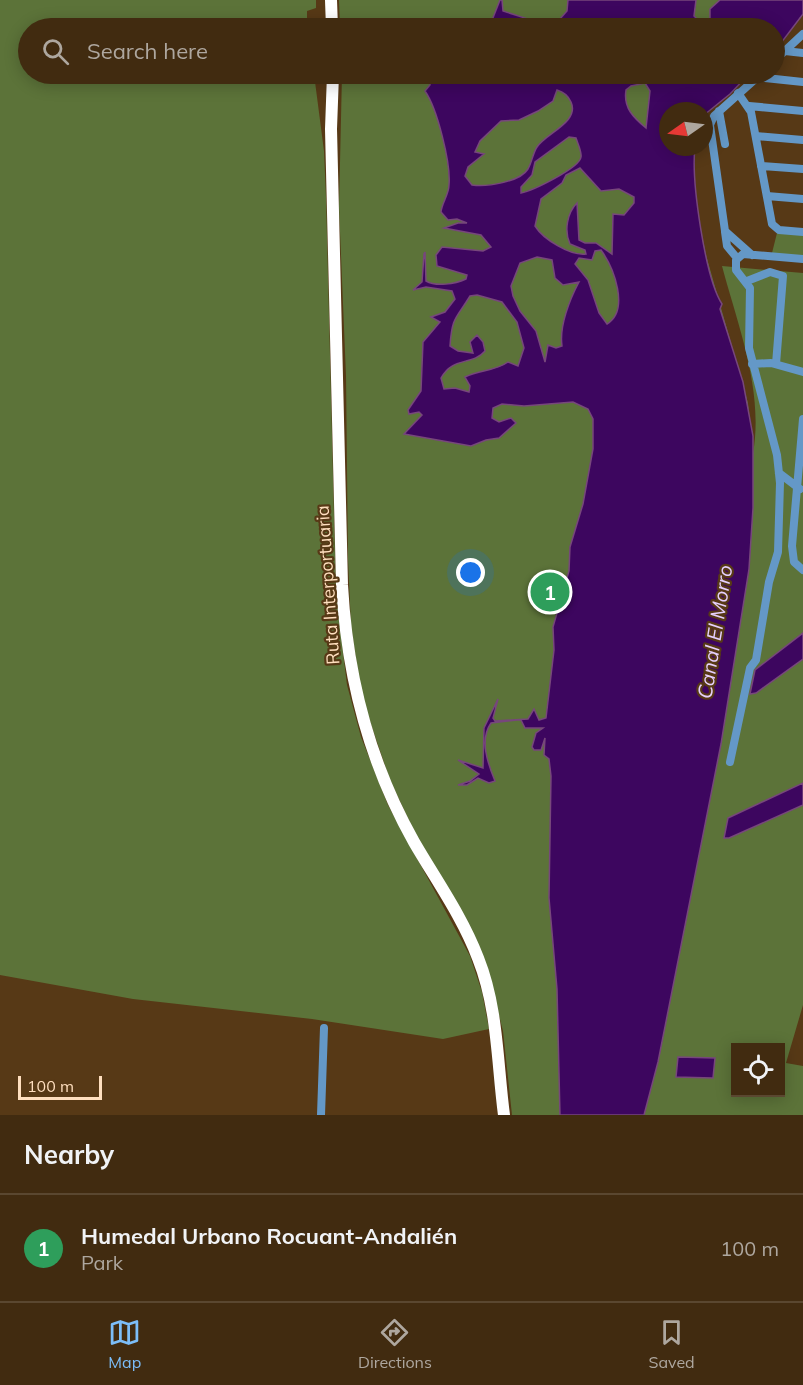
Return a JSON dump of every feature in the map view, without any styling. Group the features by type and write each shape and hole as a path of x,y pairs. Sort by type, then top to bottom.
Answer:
{"highway":[{"path":"323,0 323,18"},
{"path":"331,0 332,18"},
{"name":"Ruta Interportuaria","path":"326,84 331,129"},
{"name":"Ruta Interportuaria","path":"333,84 331,129 342,585 349,660 363,721 387,787 413,841 466,931 480,964 493,1009 504,1115"}],"street":[{"path":"785,51 803,34"},
{"path":"785,51 803,52"},
{"path":"785,79 803,82"},
{"path":"748,84 716,113 710,128 727,246 744,256 803,259"},
{"path":"738,93 749,106 774,226 779,230 803,232"},
{"path":"749,106 803,111"},
{"path":"716,113 725,144"},
{"path":"756,136 803,141"},
{"path":"761,165 803,169"},
{"path":"767,196 803,199"},
{"path":"725,231 744,256"},
{"path":"730,762 750,668 756,660 768,582 778,552 779,473 775,447 752,364 748,341 751,298 747,281 736,270 744,256"},
{"path":"747,281 771,273 783,276 776,364"},
{"path":"752,364 776,364 803,372"},
{"path":"803,419 800,489 792,553 795,564 803,570"},
{"path":"779,473 800,489"},
{"path":"321,1115 324,1028"}],"green space":[{"path":"0,0 316,0 316,8 307,11 307,18 18,18 18,84 315,84 324,151 326,197 336,595 347,685 361,737 388,805 470,956 482,992 489,1029 443,1039 312,1019 133,999 0,975"},
{"path":"339,0 803,0 803,14 785,38 785,18 340,18"},
{"path":"342,84 740,84 713,108 713,102 659,102 659,156 673,156 694,196 706,255 748,403 753,453 755,406 752,382 742,335 722,266 803,273 803,1005 786,1063 803,1066 803,1115 512,1115 503,1031 498,1011 390,780 362,698 351,626 346,376 339,207"},
{"path":"777,233 803,235 803,256 772,253"}],"water":[{"path":"502,0 503,11 525,18 493,18"},
{"path":"568,0 696,0 694,16 696,18 561,18 567,11"},
{"path":"720,0 803,0 803,14 785,38 785,18 710,18 710,9"},
{"name":"Canal El Morro","path":"430,84 640,84 626,90 626,102 634,116 646,128 650,91 646,84 740,84 713,108 713,102 659,102 659,156 694,156 697,204 705,252 743,382 753,436 753,508 749,569 721,744 658,1062 644,1115 560,1115 557,989 549,898 551,776 549,759 544,755 545,738 541,750 534,750 532,747 536,733 543,728 525,728 521,720 491,723 487,730 485,744 487,760 495,781 489,783 478,778 467,785 458,785 470,781 479,774 458,760 483,768 484,728 498,699 493,718 495,721 528,719 534,709 539,720 546,718 554,650 553,627 569,571 570,547 583,504 593,449 593,419 588,409 573,402 524,406 502,404 493,408 492,418 499,422 511,418 516,423 499,438 471,446 404,434 422,415 419,412 409,414 408,410 421,391 423,342 440,322 431,317 445,312 455,299 452,291 426,287 413,290 422,282 424,254 425,252 426,281 446,284 466,279 467,275 437,266 436,255 442,247 483,251 491,247 481,235 444,228 458,223 467,223 457,219 448,220 441,212 449,188 449,175 438,122 425,91","holes":["557,90 564,93 571,102 571,116 541,142 524,174 503,183 472,185 465,176 468,167 484,154 475,152 480,141 501,121 519,120 538,111 553,101","569,137 576,138 581,153 579,162 555,178 521,193 521,187 532,175 535,162","580,168 601,191 619,189 634,197 634,203 624,215 613,214 612,254 596,243 585,243 579,240 577,203 569,217 567,234 570,244 585,250 586,254 572,252 558,246 535,226 541,199 562,183 566,175","601,250 611,267 619,299 614,318 607,324 599,313 588,280 575,264 579,258 592,260 595,251","537,257 552,260 555,278 563,285 579,282 564,321 562,346 556,348 548,345 545,362 536,331 520,311 511,286 520,263","477,295 502,302 517,322 524,348 518,366 508,362 465,377 470,386 469,392 455,388 444,389 441,378 446,371 457,364 480,356 485,351 483,342 477,335 470,342 473,353 458,351 450,346 458,314 470,296"]},
{"path":"803,633 803,659 756,693 750,694 755,670"},
{"path":"803,783 803,805 729,838 724,838 728,818"},
{"path":"678,1057 715,1058 713,1078 676,1077"}],"place":[{"name":"Humedal Urbano Rocuant-Andalién","path":"550,592"}]}
